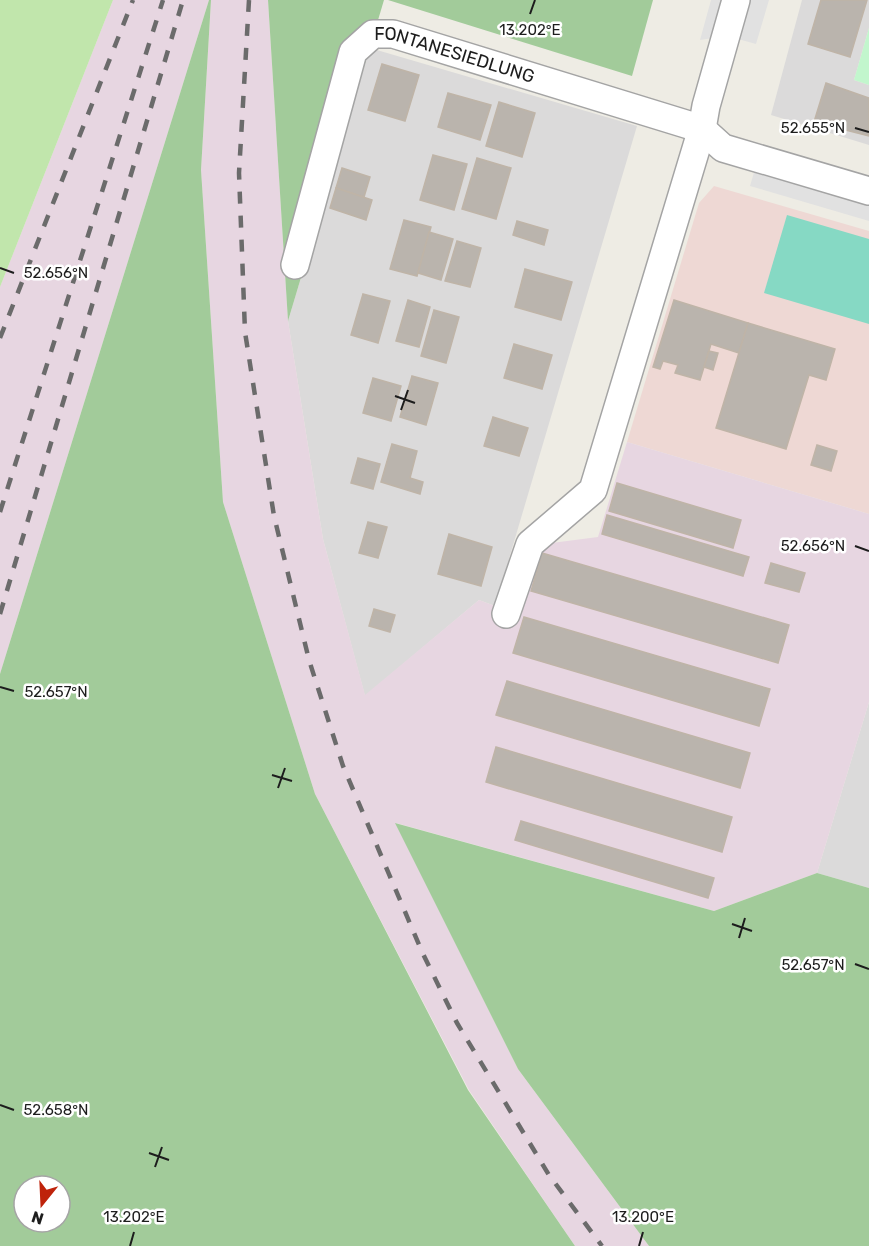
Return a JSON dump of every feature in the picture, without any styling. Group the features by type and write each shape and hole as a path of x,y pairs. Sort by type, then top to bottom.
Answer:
{"street":[{"path":"506,614 530,543 593,490 702,129 706,106 736,0"},
{"name":"FONTANESIEDLUNG","path":"295,265 353,52 373,34 393,34 702,129"},
{"path":"702,129 723,148 869,191"}],"shaded area":[{"path":"113,0 209,0 0,674 0,287"},
{"path":"211,0 268,0 288,321 323,539 365,695 479,600 495,606 513,548 598,537 627,442 869,514 869,702 817,873 714,911 396,823 518,1069 649,1246 575,1246 469,1090 315,794 223,502 201,170"},
{"path":"711,0 724,0 713,38 700,40"},
{"path":"749,0 769,0 756,44 738,39"},
{"path":"802,0 869,0 869,28 854,80 869,85 869,145 771,115"},
{"path":"370,48 637,126 495,606 479,600 365,696 323,539 288,321"},
{"path":"755,169 869,203 869,221 750,186"},
{"path":"714,186 869,231 869,514 627,442 699,203"},
{"path":"869,702 869,888 817,873"}],"green space":[{"path":"0,0 113,0 0,287"},
{"path":"209,0 211,0 201,170 223,502 315,794 468,1090 575,1246 0,1246 0,674"},
{"path":"268,0 384,0 288,321"},
{"path":"388,0 653,0 632,76"},
{"path":"869,28 869,85 854,80"},
{"path":"787,215 869,239 869,324 764,293"},
{"path":"395,823 714,911 817,873 869,888 869,1246 649,1246 518,1069"}],"building":[{"path":"821,0 867,0 850,57 808,44"},
{"path":"382,64 419,75 405,121 368,110"},
{"path":"826,83 869,98 869,136 814,122"},
{"path":"448,93 491,105 480,140 438,127"},
{"path":"499,102 535,113 522,157 486,146"},
{"path":"433,155 467,164 454,210 420,200"},
{"path":"477,158 511,168 496,219 462,209"},
{"path":"342,168 370,177 364,197 336,188"},
{"path":"336,188 372,200 366,220 330,208"},
{"path":"404,220 431,227 417,276 390,269"},
{"path":"517,221 548,230 544,245 513,235"},
{"path":"429,232 453,239 441,280 418,273"},
{"path":"457,241 481,248 470,287 445,281"},
{"path":"525,269 572,282 561,320 515,307"},
{"path":"363,294 390,301 378,343 351,335"},
{"path":"408,300 430,307 419,347 396,341"},
{"path":"674,300 748,323 739,353 711,344 700,380 675,373 678,365 663,361 660,369 653,367"},
{"path":"434,310 459,317 446,363 421,356"},
{"path":"748,323 835,349 826,380 809,375 786,449 716,428"},
{"path":"514,344 552,355 542,389 504,378"},
{"path":"709,351 718,353 713,370 704,367"},
{"path":"412,376 438,383 426,425 400,417"},
{"path":"373,378 401,386 391,421 363,413"},
{"path":"493,417 528,428 519,456 484,446"},
{"path":"392,444 417,451 410,478 423,482 420,494 381,482"},
{"path":"817,445 837,451 831,471 811,465"},
{"path":"358,458 380,464 373,489 351,483"},
{"path":"617,483 741,520 733,548 609,511"},
{"path":"607,515 749,557 743,576 602,534"},
{"path":"368,522 387,527 378,558 359,553"},
{"path":"449,534 492,547 481,586 438,574"},
{"path":"542,553 789,625 778,663 531,591"},
{"path":"771,563 805,573 799,592 765,583"},
{"path":"374,609 395,615 390,632 369,626"},
{"path":"524,617 770,689 759,726 513,653"},
{"path":"507,681 750,753 740,788 496,715"},
{"path":"496,747 732,817 722,852 486,782"},
{"path":"521,821 714,878 708,898 515,840"}],"railway":[{"path":"0,338 133,0"},
{"path":"0,512 163,0"},
{"path":"0,614 183,0"},
{"path":"249,0 239,173 245,332 274,516 309,660 343,766 423,954 457,1023 549,1175 602,1246"}]}
